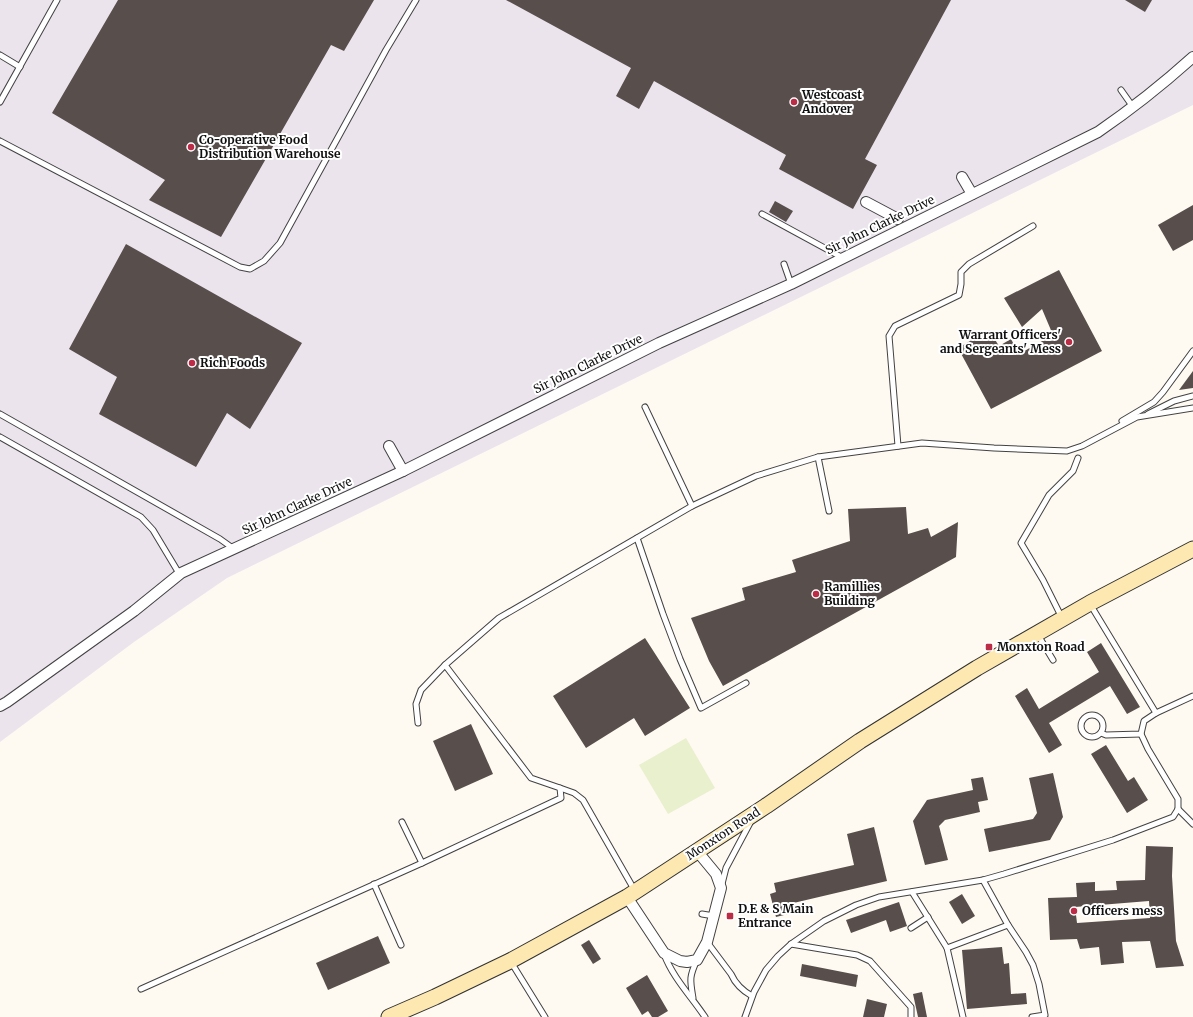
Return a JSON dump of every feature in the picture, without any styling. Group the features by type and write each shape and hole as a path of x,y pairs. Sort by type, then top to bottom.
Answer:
{"street":[{"name":"Sir John Clarke Drive","path":"0,706 14,698 134,611 179,572 235,549 403,471 652,347 791,284 1098,132 1133,108 1193,57"},
{"path":"962,178 972,194"},
{"path":"866,202 898,219"},
{"path":"388,446 403,471"},
{"name":"Monxton Road","path":"389,1017 510,961 632,894 766,806 860,741 977,668 1090,603 1193,549"},
{"path":"632,894 664,953 680,961 687,962 697,960 707,942 721,888 716,874 697,851"}],"lane":[{"path":"0,102 57,0"},
{"path":"0,141 240,267 250,269 264,261 280,243 386,50 416,0"},
{"path":"0,56 20,67"},
{"path":"1121,90 1133,108"},
{"path":"762,214 843,258"},
{"path":"898,446 889,336 895,326 959,295 961,272 969,264 1033,226"},
{"path":"784,264 791,284"},
{"path":"1093,440 1154,402 1193,351"},
{"path":"1144,416 1174,401 1193,396"},
{"path":"645,407 692,506"},
{"path":"418,723 416,704 422,690 445,665 499,618 692,506 756,476 818,456 922,443 1056,452 1067,451 1082,446 1137,417 1193,408"},
{"path":"0,414 235,549"},
{"path":"0,437 141,517 153,530 179,572"},
{"path":"818,456 829,511"},
{"path":"1063,619 1043,580 1021,543 1049,495 1073,471 1078,458"},
{"path":"638,538 663,614 701,708 746,683"},
{"path":"1090,603 1156,713"},
{"path":"1037,634 1053,660"},
{"path":"445,665 531,778 574,793 583,800 632,894"},
{"path":"745,1017 752,996 766,970 791,944 824,921 856,905 879,897 983,880 1112,840 1173,817 1178,809 1178,798 1148,749 1142,734 1144,721 1156,713 1193,696"},
{"path":"1101,734 1104,726 1099,717 1092,714 1085,718 1081,726 1084,734 1087,736 1094,737 1101,734 1142,734"},
{"path":"142,989 422,863 561,798 560,788"},
{"path":"721,888 726,868 735,848 749,824 766,806"},
{"path":"1178,809 1193,824"},
{"path":"402,822 422,863"},
{"path":"983,880 1008,925 1026,952 1039,984 1045,1015 1032,1017"},
{"path":"374,884 401,945"},
{"path":"912,892 947,948 962,1017"},
{"path":"702,914 714,916"},
{"path":"911,928 928,917"},
{"path":"947,948 1008,925"},
{"path":"707,942 734,980 747,994 752,996"},
{"path":"791,944 857,955 870,961 911,1007 911,1017"},
{"path":"664,953 667,963 705,1017"},
{"path":"693,999 690,980 691,972 697,960"},
{"path":"510,961 545,1017"}],"shaded area":[{"path":"0,0 1193,0 1193,105 227,578 134,642 0,742"}],"green space":[{"path":"686,738 715,788 668,814 639,765"}],"building":[{"name":"Co-operative Food Distribution Warehouse","path":"118,0 374,0 344,51 331,45 221,237 149,200 165,180 52,113"},
{"name":"Westcoast Andover","path":"506,0 951,0 865,159 877,165 853,209 779,169 786,155 654,81 639,109 616,96 631,68"},
{"path":"1125,0 1152,0 1145,12"},
{"path":"775,201 793,211 786,222 769,212"},
{"path":"1193,205 1193,240 1173,251 1158,225"},
{"name":"Rich Foods","path":"126,244 302,343 250,429 227,413 196,467 99,414 117,377 69,349"},
{"name":"Warrant Officers' and Sergeants' Mess","path":"1059,270 1102,351 991,409 958,348 989,330 999,346 1011,339 1019,354 1053,335 1042,309 1022,327 1004,298"},
{"path":"1193,371 1193,388 1179,390"},
{"name":"Ramillies Building","path":"906,507 908,534 928,528 931,537 958,522 956,557 723,686 709,661 691,618 745,600 742,588 796,572 792,560 850,541 848,509"},
{"path":"645,638 690,708 645,736 634,718 586,748 553,696"},
{"path":"1101,643 1140,707 1127,714 1110,686 1049,723 1062,745 1049,753 1015,696 1027,688 1039,709 1099,672 1087,652"},
{"path":"471,724 493,774 455,791 433,741"},
{"path":"1106,745 1128,781 1134,777 1148,800 1127,813 1091,754"},
{"path":"1053,773 1063,817 1050,840 989,852 984,829 1033,819 1037,813 1029,778"},
{"path":"983,777 988,800 978,802 980,812 945,820 939,826 948,860 925,865 913,821 927,800 973,790 971,779"},
{"path":"874,827 887,881 785,905 788,914 776,917 770,894 776,892 774,883 854,865 847,834"},
{"name":"Officers mess","path":"1146,846 1173,847 1172,876 1176,941 1184,966 1156,968 1150,941 1122,942 1124,963 1101,965 1099,947 1080,949 1077,939 1050,940 1048,898 1077,897 1076,883 1095,882 1095,891 1117,890 1116,881 1145,880","holes":["1149,901 1150,918 1077,923 1075,907"]},
{"path":"962,894 975,916 962,924 949,902"},
{"path":"899,902 907,926 890,932 886,920 851,933 846,920"},
{"path":"378,936 390,963 328,990 316,963"},
{"path":"589,940 601,959 593,964 581,945"},
{"path":"1002,947 1004,964 1009,963 1011,994 1026,993 1027,1004 967,1009 962,950"},
{"path":"802,964 858,975 856,987 800,976"},
{"path":"647,975 668,1011 658,1017 652,1017 648,1011 642,1015 626,988"},
{"path":"922,992 927,1017 918,1017 913,994"},
{"path":"867,999 887,1004 884,1017 863,1017"}],"place":[{"name":"Westcoast Andover","path":"794,102"},
{"name":"Co-operative Food Distribution Warehouse","path":"191,147"},
{"name":"Warrant Officers' and Sergeants' Mess","path":"1069,342"},
{"name":"Rich Foods","path":"192,363"},
{"name":"Ramillies Building","path":"816,594"},
{"name":"Monxton Road","path":"989,647"},
{"name":"Officers mess","path":"1074,911"},
{"name":"D.E & S Main Entrance","path":"730,916"}]}
